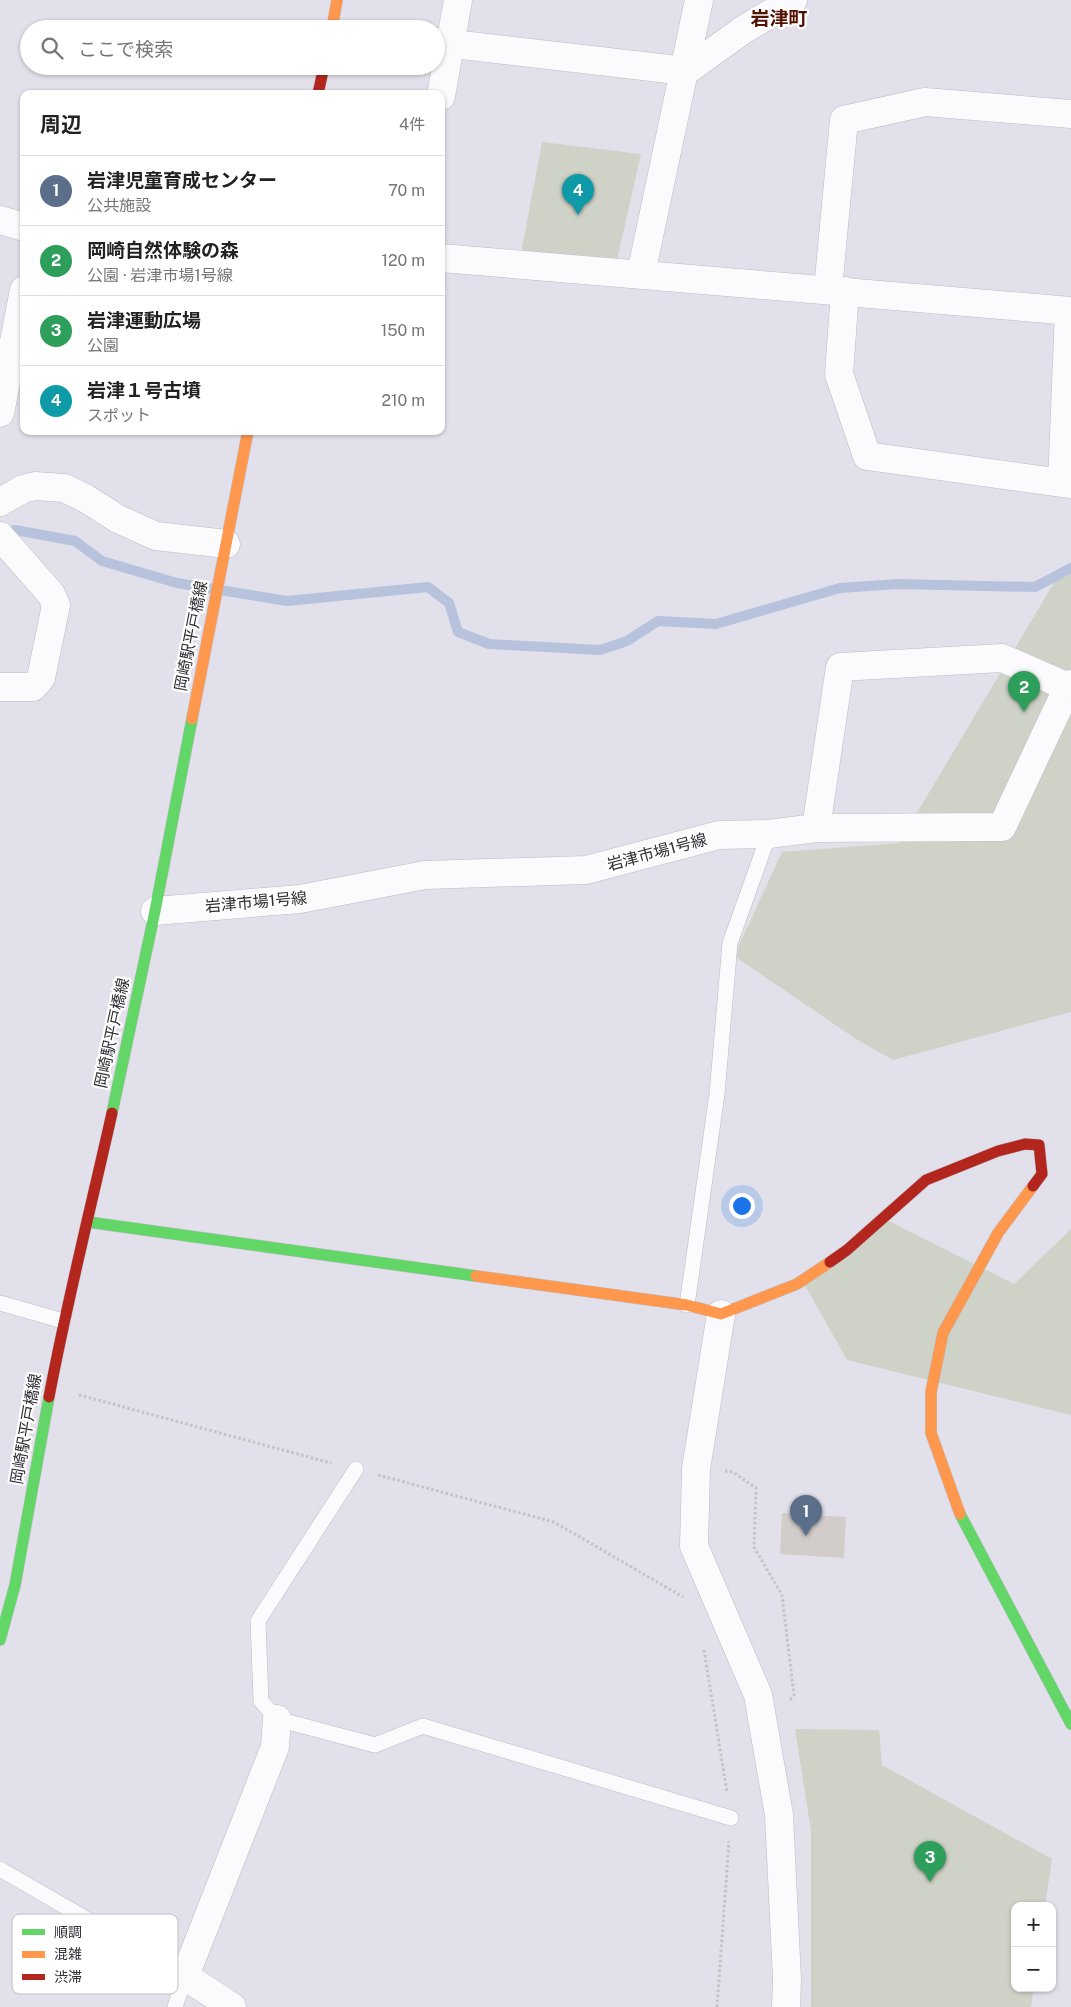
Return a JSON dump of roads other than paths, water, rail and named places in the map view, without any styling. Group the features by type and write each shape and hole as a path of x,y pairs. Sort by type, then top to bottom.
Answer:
{"street":[{"path":"334,20 337,0"},
{"path":"445,37 458,0"},
{"path":"641,274 700,0"},
{"path":"445,43 686,71 743,30 792,0"},
{"path":"319,90 322,75"},
{"path":"441,90 442,75"},
{"path":"445,258 836,290 1070,311 1066,484 867,456 839,374 836,290 844,120 925,102 1071,114"},
{"path":"0,220 20,225"},
{"path":"0,413 3,384 20,308"},
{"name":"岡崎駅平戸橋線","path":"0,1640 15,1585 63,1321 88,1222 155,911 247,435"},
{"path":"0,502 23,489 34,486 64,488 85,498 118,519 156,536 226,544"},
{"path":"0,536 51,594 56,605 41,678 33,687 0,687"},
{"path":"816,828 840,666 1002,658 1069,686"},
{"name":"岩津市場1号線","path":"155,911 300,899 426,875 586,870 719,835 768,834 816,828 1002,827 1069,686"},
{"path":"88,1222 687,1305 722,1314 797,1284 848,1250 926,1180 998,1151 1025,1144 1039,1145 1042,1174 998,1233 943,1333 931,1392 931,1433 961,1518 1071,1724"},
{"path":"722,1314 696,1469 694,1546 758,1695 779,1815 787,1979 786,2007"},
{"path":"232,2007 185,1976 275,1747 278,1718"}],"lane":[{"path":"687,1305 717,1094 730,943 768,834"},
{"path":"0,1303 63,1321"},
{"path":"356,1469 258,1621 261,1701 278,1718 375,1745 423,1726 731,1818"},
{"path":"0,1869 78,1914"},
{"path":"175,2007 185,1976 178,1972"}],"waterway":[{"path":"3,536 15,530 75,541 102,561 177,583 287,601 428,587 449,603 458,632 489,644 600,650 627,641 658,621 716,624 840,588 898,584 1035,587 1071,568"}],"place":[{"name":"岩津１号古墳","path":"578,215"},
{"name":"岡崎自然体験の森","path":"1024,712"},
{"name":"岩津児童育成センター","path":"806,1536"},
{"name":"岩津運動広場","path":"930,1882"}],"district":[{"name":"岩津町","path":"779,18"}]}
